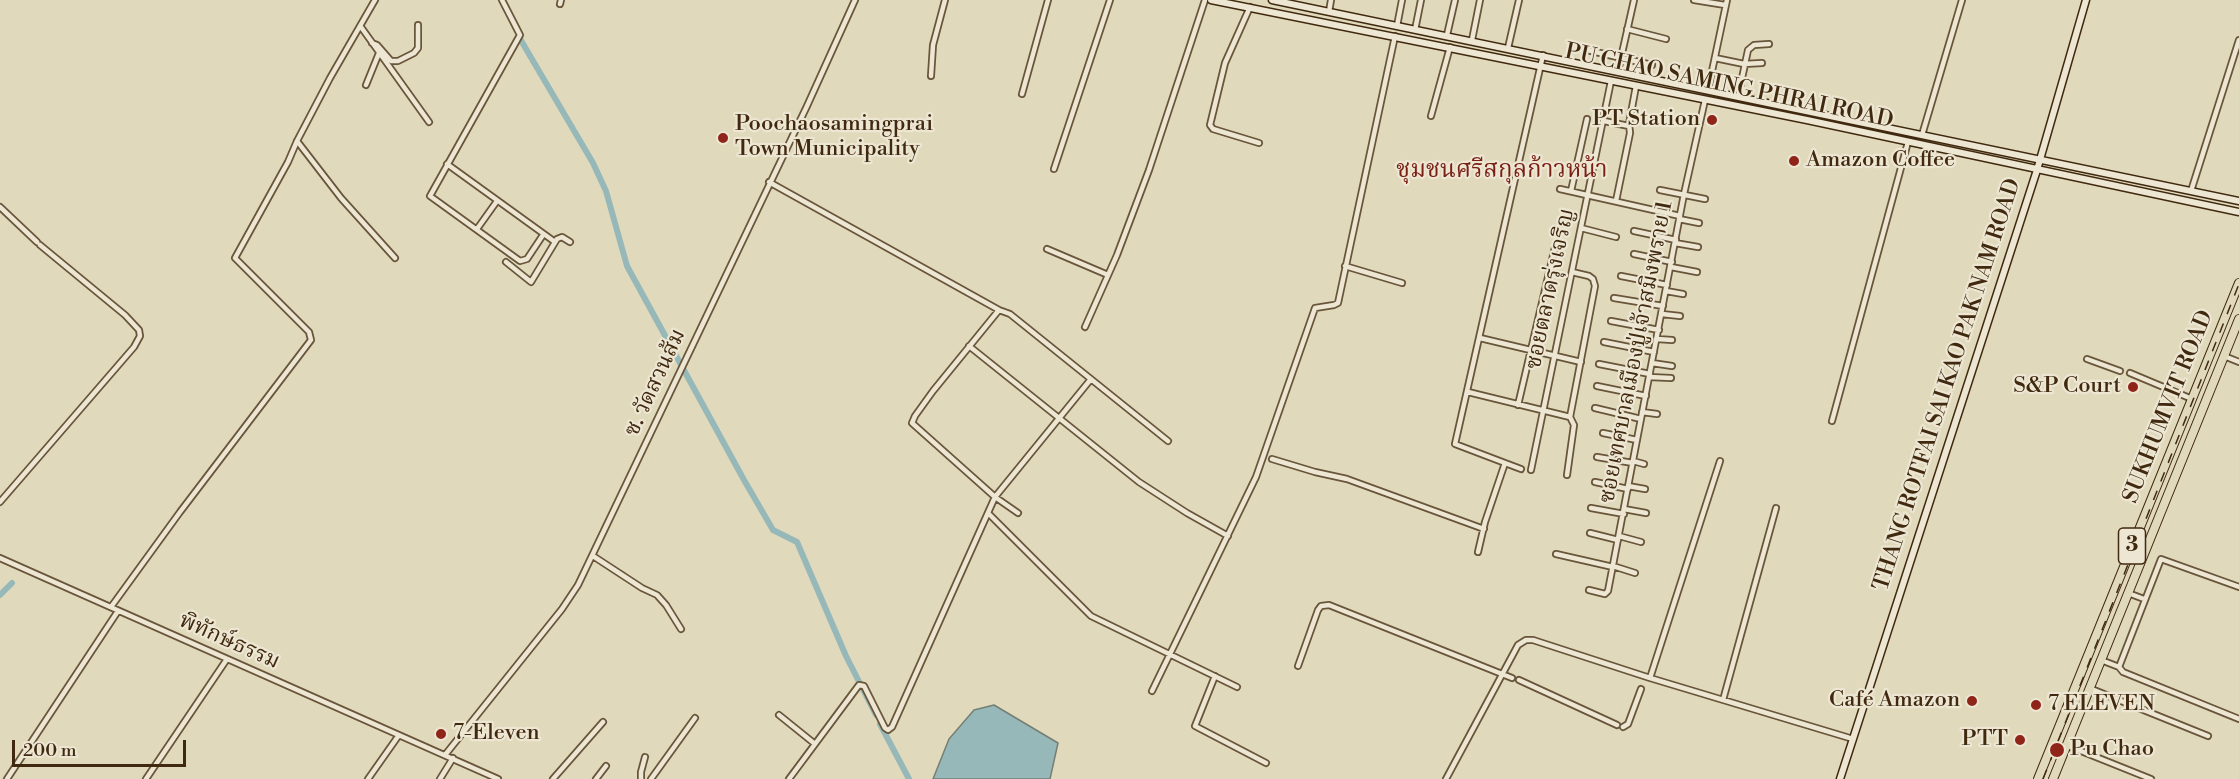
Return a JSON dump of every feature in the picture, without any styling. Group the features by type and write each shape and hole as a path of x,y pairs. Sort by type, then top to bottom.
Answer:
{"highway":[{"name":"SUKHUMVIT ROAD","path":"2038,779 2239,283"},
{"name":"SUKHUMVIT ROAD","path":"2053,779 2239,320"},
{"path":"2115,589 2128,592"}],"main road":[{"name":"PU CHAO SAMING PHRAI ROAD","path":"1211,0 1450,47 2239,212"},
{"name":"PU CHAO SAMING PHRAI ROAD","path":"1272,0 2239,201"},
{"name":"THANG ROTFAI SAI KAO PAK NAM ROAD","path":"1840,779 2037,170 2086,0"},
{"path":"1313,20 1315,9"},
{"path":"1404,38 1406,28"},
{"path":"1705,100 1708,90"}],"street":[{"path":"111,607 187,502 310,340 309,332 235,258 288,162 330,78 375,0"},
{"path":"502,0 520,35 430,196 523,262 543,235"},
{"name":"ซ. วัดสวนส้ม","path":"445,755 562,609 578,585 855,0"},
{"path":"931,76 933,45 945,0"},
{"path":"1022,94 1048,0"},
{"path":"1054,169 1110,0"},
{"path":"1085,327 1149,170 1205,0"},
{"path":"1329,12 1331,0"},
{"path":"1397,26 1402,0"},
{"path":"1415,30 1421,0"},
{"path":"1447,36 1455,0"},
{"path":"1472,40 1480,0"},
{"path":"1508,48 1519,0"},
{"path":"1618,71 1634,0"},
{"path":"1694,0 1726,3 1708,90"},
{"path":"1922,135 1962,0"},
{"path":"1250,7 1225,63 1210,125 1213,129 1259,143"},
{"path":"371,42 377,45 391,61 398,61 414,53 418,48 418,25"},
{"path":"361,27 429,122"},
{"path":"1627,29 1666,39"},
{"path":"1152,691 1256,477 1315,308 1338,303 1395,36"},
{"path":"2191,191 2239,40"},
{"path":"1738,97 1744,64 1750,47 1769,44"},
{"path":"1431,116 1450,47"},
{"path":"1587,50 1652,65"},
{"path":"366,85 379,53"},
{"path":"1521,469 1455,444 1543,55"},
{"path":"1715,58 1744,64 1762,63"},
{"name":"ซอยตลาดรุ่งเจริญ","path":"1531,470 1611,81"},
{"path":"1616,201 1630,133 1629,126 1636,86"},
{"name":"ซอยเทศบาลเมืองปู่เจ้าสมิงพราย 1","path":"1589,590 1607,593 1684,194 1705,100"},
{"path":"1835,127 1837,117"},
{"path":"1571,191 1587,119"},
{"path":"1604,121 1629,126"},
{"path":"297,141 341,198 394,258"},
{"path":"1832,421 1908,142"},
{"path":"447,164 555,242"},
{"path":"770,182 1010,314 1168,441"},
{"path":"1560,189 1699,222"},
{"path":"1660,190 1705,199"},
{"path":"477,229 497,201"},
{"path":"0,207 38,243 140,330 140,340 0,502"},
{"path":"1581,228 1616,237"},
{"path":"1634,231 1698,247"},
{"path":"506,262 528,281 532,281 555,242 560,237 570,242"},
{"path":"1518,405 1556,243"},
{"path":"1047,249 1108,275"},
{"path":"1634,254 1697,272"},
{"path":"1345,266 1402,283"},
{"path":"1567,475 1574,425 1570,417 1595,286 1589,276 1572,272"},
{"path":"1621,276 1667,285"},
{"path":"1666,291 1683,294"},
{"path":"1614,298 1663,306"},
{"path":"999,310 921,407 912,423 995,497 1018,513"},
{"path":"1662,314 1680,316"},
{"path":"1611,321 1659,330"},
{"path":"1480,338 1581,362"},
{"path":"1657,339 1672,340"},
{"path":"1604,342 1654,352"},
{"path":"969,346 1139,482 1228,536"},
{"path":"2224,356 2239,362"},
{"path":"2087,359 2120,371"},
{"path":"1652,363 1672,366"},
{"path":"1599,364 1650,376 1671,378"},
{"path":"2130,374 2192,399"},
{"path":"789,779 860,685 864,686 885,728 888,730 892,727 995,497 1091,379"},
{"path":"1597,386 1646,396"},
{"path":"1468,392 1570,417"},
{"path":"1595,408 1641,419"},
{"path":"1642,412 1658,414"},
{"path":"1603,433 1636,440"},
{"path":"1597,457 1644,464"},
{"path":"1272,459 1347,479 1484,529"},
{"path":"1650,678 1720,461"},
{"path":"1478,552 1505,463"},
{"path":"1595,482 1645,489"},
{"path":"1591,508 1646,513"},
{"path":"1723,700 1776,508"},
{"path":"988,513 1091,616 1237,687"},
{"path":"1590,533 1641,542"},
{"path":"1556,554 1635,573"},
{"path":"593,555 642,588 657,595 666,604 681,629"},
{"name":"พิทักษ์ธรรม","path":"0,558 498,779"},
{"path":"2119,667 2161,559 2239,587"},
{"path":"2128,592 2144,599"},
{"path":"1298,666 1318,610 1321,606 1329,605 1512,678"},
{"path":"7,779 118,611"},
{"path":"1446,779 1518,645 1521,642 1533,640 1853,739"},
{"path":"146,779 227,659"},
{"path":"2101,660 2119,667 2123,672 2239,719"},
{"path":"1215,676 1195,724 1196,728 1266,763"},
{"path":"1519,680 1620,726 1628,724 1641,689"},
{"path":"2089,688 2208,736"},
{"path":"779,716 815,744"},
{"path":"651,779 695,718"},
{"path":"553,779 603,722"},
{"path":"368,779 399,735"},
{"path":"2066,745 2151,779"},
{"path":"641,779 641,768 645,757"},
{"path":"440,779 453,758"},
{"path":"596,779 606,766"}],"water":[{"path":"994,705 1058,743 1050,779 933,779 949,739 974,710"}],"waterway":[{"path":"519,37 593,163 606,191 627,266 773,530 797,542 846,656 876,715"},
{"path":"0,595 12,583"},
{"path":"880,724 909,779"}],"railway":[{"path":"2043,779 2239,284"}],"place":[{"name":"PT Station","path":"1712,120"},
{"name":"Poochaosamingprai Town Municipality","path":"723,138"},
{"name":"Amazon Coffee","path":"1794,161"},
{"name":"S&P Court","path":"2133,387"},
{"name":"Café Amazon","path":"1972,701"},
{"name":"7 ELEVEN","path":"2036,705"},
{"name":"7-Eleven","path":"441,734"},
{"name":"PTT","path":"2020,740"},
{"name":"Pu Chao","path":"2057,750"}],"district":[{"name":"ชุมชนศรีสกุลก้าวหน้า","path":"1502,171"}]}
